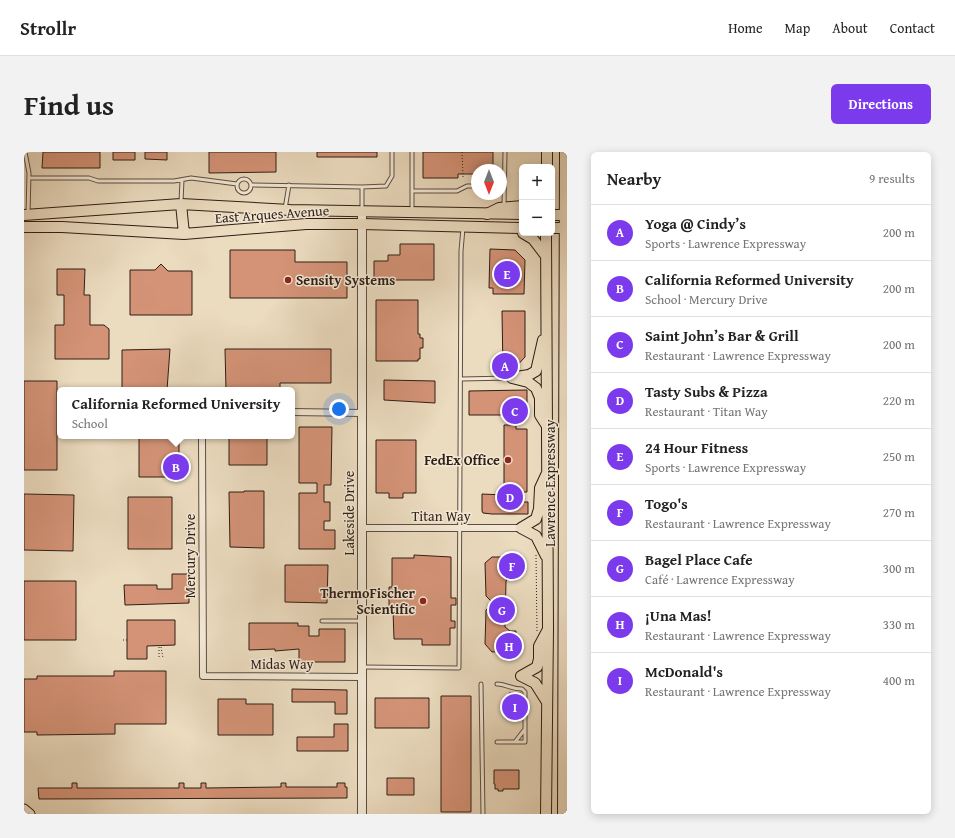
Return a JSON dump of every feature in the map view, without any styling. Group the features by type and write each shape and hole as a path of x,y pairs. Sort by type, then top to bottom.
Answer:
{"main road":[{"path":"547,152 547,164"},
{"name":"Lawrence Expressway","path":"563,814 565,782 565,152"},
{"path":"181,204 184,234"},
{"name":"East Arques Avenue","path":"26,215 181,204 285,210 519,214"},
{"path":"487,214 504,208 519,206"},
{"path":"555,215 566,215"},
{"name":"East Arques Avenue","path":"24,227 62,227 184,234 306,224 463,226 519,230"},
{"path":"555,228 566,228"},
{"path":"529,236 546,256"},
{"name":"Lawrence Expressway","path":"546,236 548,629 546,809"},
{"path":"512,378 527,376 536,371 546,330"},
{"path":"512,378 528,382 536,388 540,398 540,415 547,427"},
{"path":"521,528 536,519 540,509 540,488 547,471"},
{"path":"521,528 536,536 547,558"},
{"path":"547,702 535,683 521,676 537,667 539,659 539,646 548,629"},
{"path":"24,809 30,814"},
{"path":"539,814 546,809"}],"street":[{"name":"Lakeside Drive","path":"362,211 362,814"},
{"path":"295,412 362,413"},
{"name":"Mercury Drive","path":"202,439 203,676"},
{"name":"Titan Way","path":"362,528 521,528"},
{"name":"Midas Way","path":"203,676 362,677"}],"lane":[{"path":"25,152 29,178 26,215"},
{"path":"251,185 386,186 390,182 392,176 392,152"},
{"path":"412,152 412,212"},
{"path":"504,164 505,152"},
{"path":"29,178 89,178 98,181 182,180 191,178 237,184"},
{"path":"244,179 249,180 251,185 249,191 243,192 238,188 237,184 240,180 244,179"},
{"path":"181,204 182,180"},
{"path":"285,210 289,185"},
{"path":"412,191 457,191 467,186 471,186"},
{"path":"362,187 362,211"},
{"path":"504,200 504,208"},
{"path":"362,667 459,668 461,251 463,226"},
{"path":"461,379 512,378"},
{"path":"322,621 362,620"},
{"path":"481,684 483,814"},
{"path":"497,684 503,684 511,689 522,688 525,692 525,742 497,742"},
{"path":"515,742 525,729"}],"path":[{"path":"462,152 463,177"},
{"path":"536,556 537,632"},
{"path":"159,658 160,647 163,658"}],"building":[{"path":"43,152 100,152 100,168 42,168"},
{"path":"113,152 135,152 135,160 113,160"},
{"path":"145,152 167,152 167,160 145,159"},
{"path":"209,152 276,152 276,172 209,173"},
{"path":"317,152 377,152 377,157 317,157"},
{"path":"423,152 493,152 493,164 471,164 471,174 458,174 458,178 423,178"},
{"path":"400,244 434,244 434,280 374,280 374,261 388,261 388,255 400,255"},
{"path":"490,249 515,250 525,260 524,294 493,294 493,288 489,288"},
{"name":"Sensity Systems","path":"230,250 295,250 295,262 347,262 347,298 230,298"},
{"path":"161,264 168,271 192,271 192,315 130,315 130,270 155,270"},
{"path":"57,269 85,269 84,295 90,295 90,325 104,325 109,329 109,359 55,359 55,325 64,325 64,295 57,295"},
{"path":"376,300 418,300 418,334 420,334 420,338 423,338 423,348 420,348 420,359 418,359 418,361 376,361"},
{"path":"502,311 525,311 525,357 513,370 503,371"},
{"path":"170,349 167,387 122,387 122,350"},
{"path":"225,349 331,349 331,383 280,383 280,387 226,387"},
{"path":"384,380 435,381 435,403 384,400"},
{"path":"24,381 57,381 57,470 24,470"},
{"path":"527,390 527,405 518,405 518,415 469,415 469,391"},
{"path":"504,425 516,426 516,429 527,429 527,492 520,492 519,502 528,502 528,514 492,514 483,513 482,511 482,494 504,495"},
{"path":"299,427 332,427 331,485 324,485 324,502 330,502 330,521 324,521 324,530 335,530 335,549 299,549 299,493 317,493 317,483 299,483"},
{"path":"139,439 179,439 179,477 139,477"},
{"path":"229,439 267,439 267,465 229,465"},
{"path":"376,440 416,440 416,493 403,493 403,498 389,498 389,493 376,493"},
{"path":"264,491 264,548 230,547 229,492"},
{"path":"24,494 74,495 73,551 24,550"},
{"path":"128,497 172,497 172,549 128,549"},
{"name":"ThermoFischer Scientific","path":"414,555 451,557 451,598 456,598 456,605 451,605 451,621 455,621 455,628 450,628 450,645 422,645 422,639 394,639 393,610 389,610 389,587 392,587 392,558 414,558"},
{"path":"492,557 510,557 516,563 516,577 509,577 506,581 505,627 510,631 516,631 515,645 509,651 492,652 485,644 486,610 491,605 491,601 486,596 485,563"},
{"path":"285,565 328,565 327,603 285,602"},
{"path":"172,574 189,574 189,603 125,605 124,585 157,585 157,589 172,589"},
{"path":"24,581 76,581 76,640 24,640"},
{"path":"127,620 175,620 175,645 147,646 147,659 127,659"},
{"path":"249,623 298,623 298,626 309,626 309,636 319,636 319,629 345,629 345,662 299,662 299,649 275,651 275,649 249,650"},
{"path":"114,671 166,671 166,724 115,724 115,734 37,735 37,732 24,732 24,679 37,679 37,676 114,676"},
{"path":"292,689 347,690 347,714 335,714 335,702 292,702"},
{"path":"509,693 521,693 522,712 506,712 506,697 509,697"},
{"path":"441,696 471,696 471,812 441,812"},
{"path":"375,698 429,698 429,728 375,728"},
{"path":"218,699 246,699 246,704 273,704 273,735 218,735"},
{"path":"334,724 348,724 348,751 297,751 297,737 334,737"},
{"path":"494,770 519,770 519,789 503,789 503,791 498,791 498,789 495,789"},
{"path":"387,778 414,778 414,795 387,795"},
{"path":"72,783 77,783 77,788 179,788 179,783 184,783 184,788 201,788 201,783 206,783 206,788 281,787 281,783 286,783 286,787 337,787 337,783 345,783 345,787 347,787 347,798 39,799 38,788 72,788"}],"place":[{"name":"24 Hour Fitness","path":"507,274"},
{"name":"Sensity Systems","path":"288,280"},
{"name":"Yoga @ Cindy’s","path":"505,366"},
{"name":"Saint John’s Bar & Grill","path":"515,411"},
{"name":"FedEx Office","path":"508,460"},
{"name":"California Reformed University","path":"176,467"},
{"name":"Tasty Subs & Pizza","path":"510,497"},
{"name":"Togo's","path":"512,566"},
{"name":"ThermoFischer Scientific","path":"423,601"},
{"name":"Bagel Place Cafe","path":"502,610"},
{"name":"¡Una Mas!","path":"509,646"},
{"name":"McDonald's","path":"515,707"}]}
